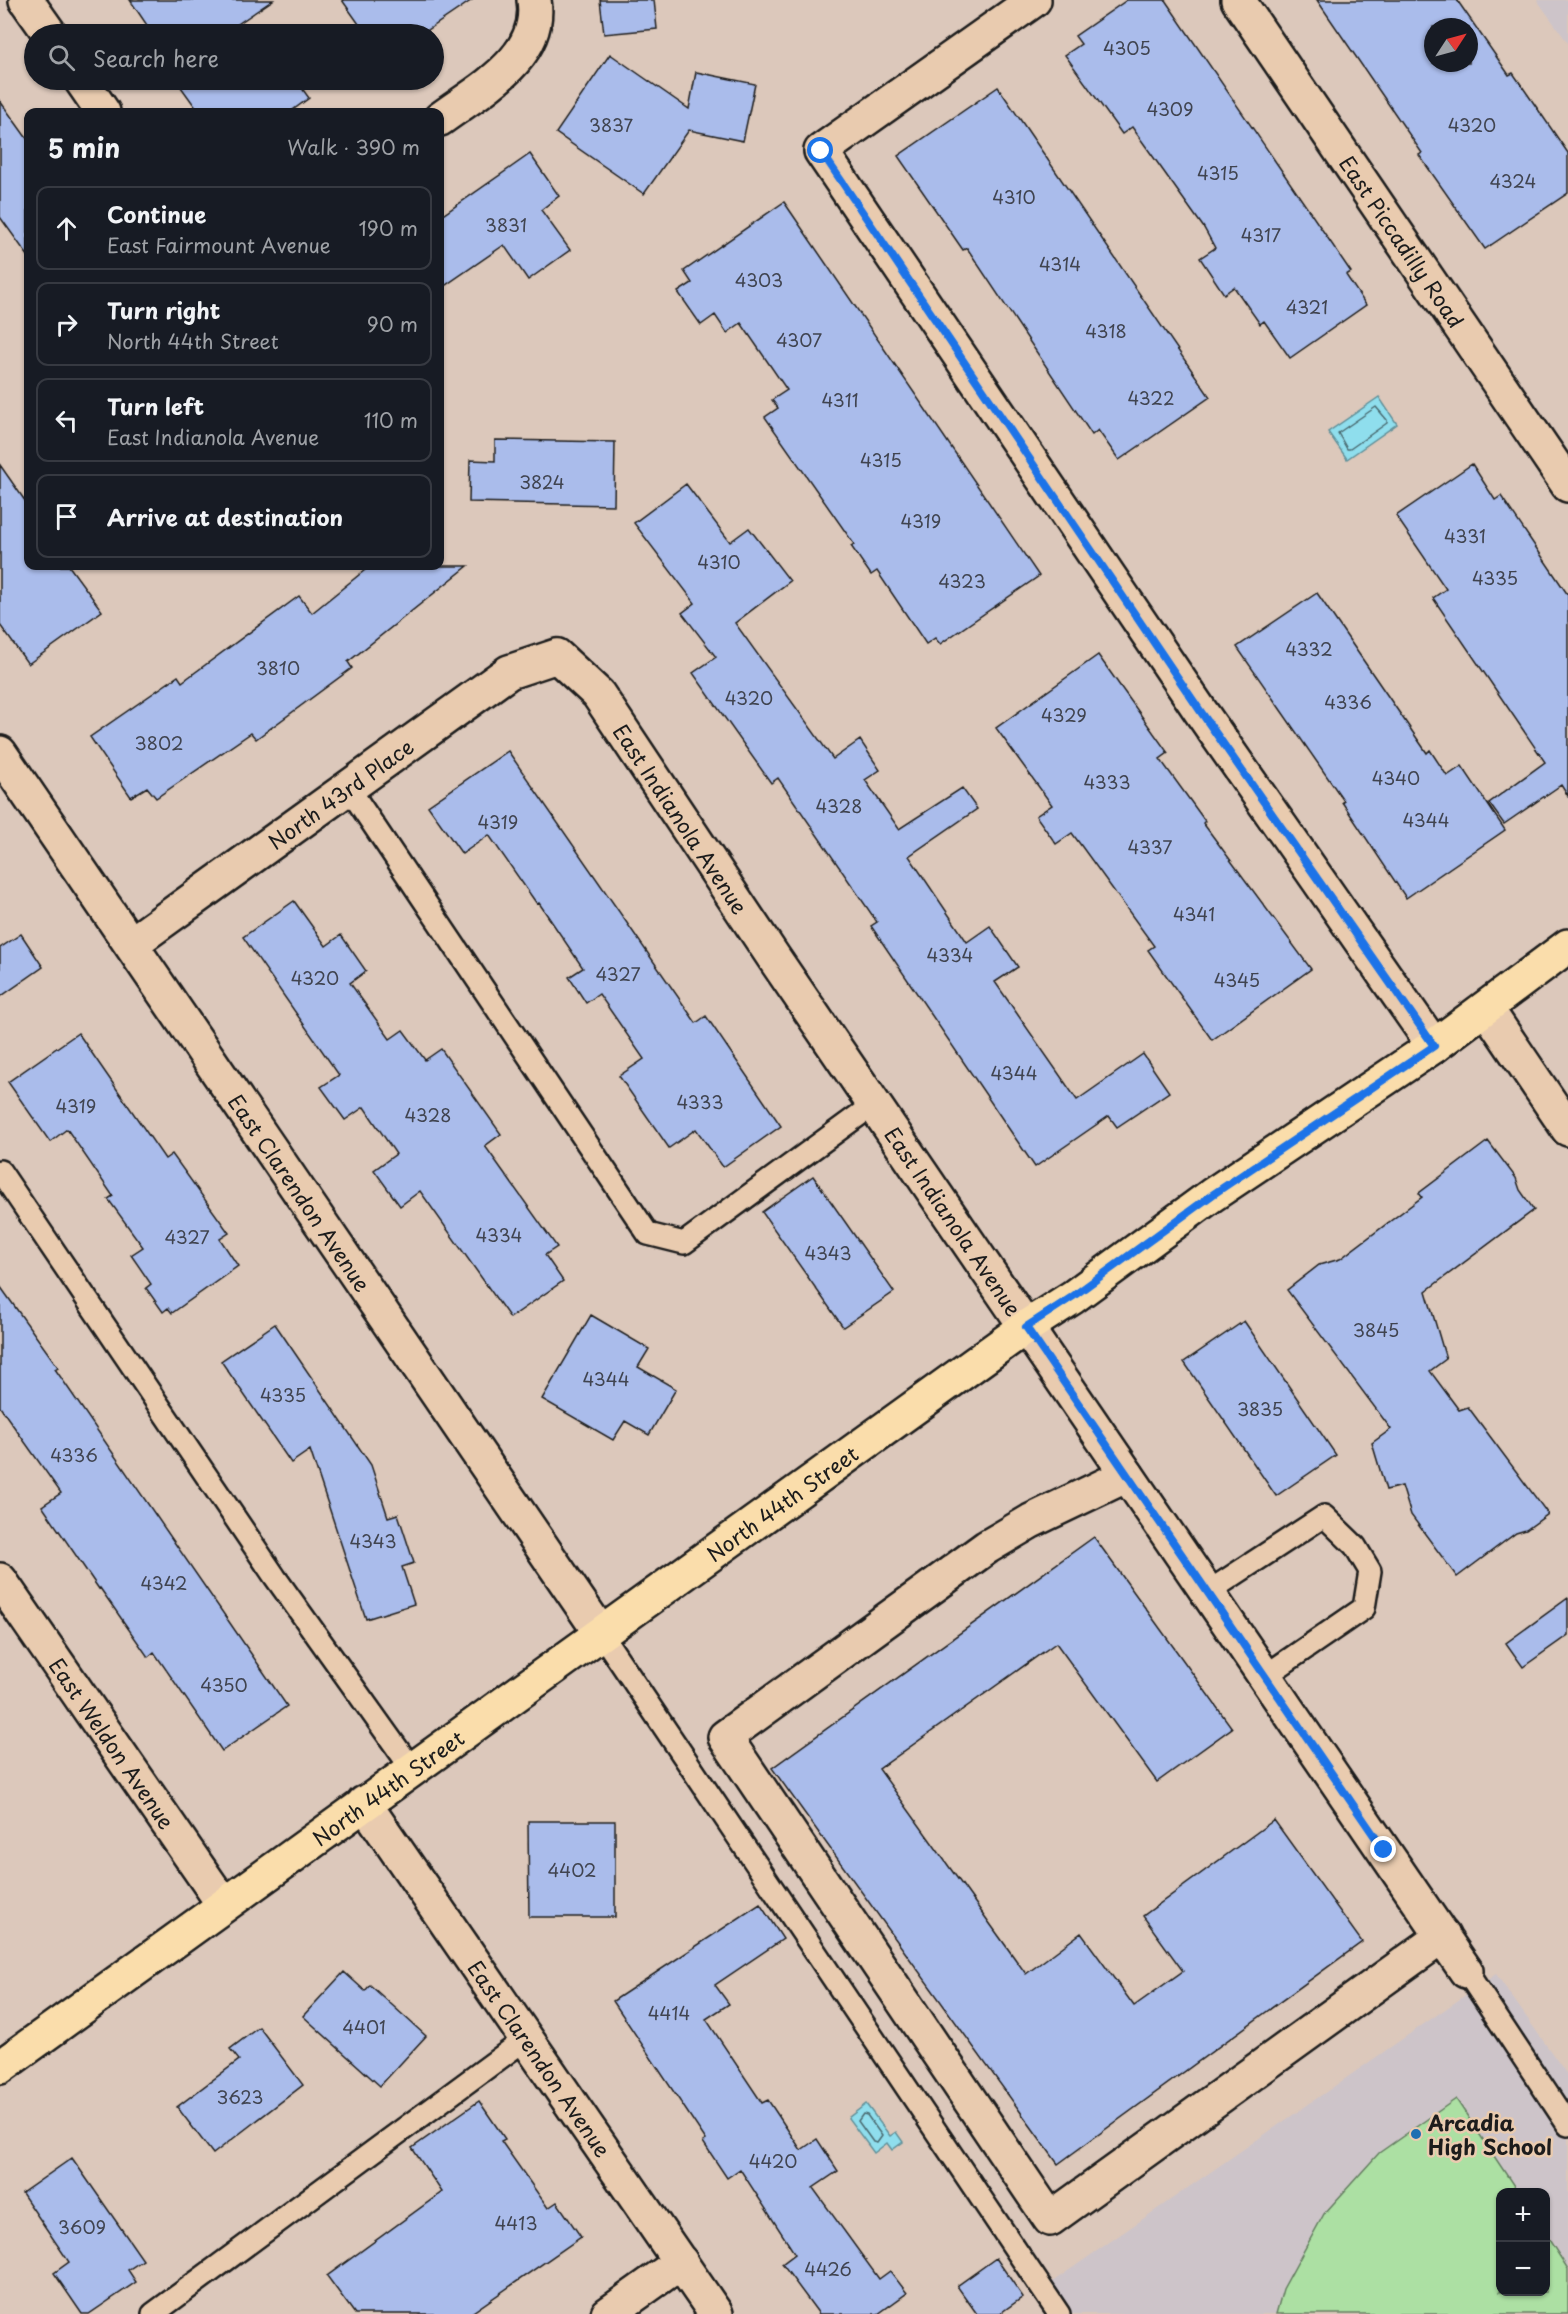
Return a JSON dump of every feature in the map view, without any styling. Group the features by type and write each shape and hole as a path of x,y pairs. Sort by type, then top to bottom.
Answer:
{"main road":[{"name":"North 44th Street","path":"0,2067 600,1632 1026,1327 1072,1297 1212,1195 1434,1046 1568,946"}],"street":[{"path":"26,0 43,24"},
{"path":"444,116 517,60 529,38 535,8 534,0"},
{"path":"1034,0 821,151 1201,712 1434,1046"},
{"name":"East Piccadilly Road","path":"1238,0 1568,485"},
{"path":"88,90 100,108"},
{"name":"North 43rd Place","path":"131,944 509,672 557,656"},
{"name":"East Indianola Avenue","path":"557,656 598,694 874,1104 1466,1971"},
{"name":"East Clarendon Avenue","path":"0,753 600,1632"},
{"path":"1486,1008 1568,1129"},
{"path":"1127,1474 1031,1521 987,1547 725,1737 1050,2219 1443,1936"},
{"name":"East Weldon Avenue","path":"0,1580 224,1905"},
{"name":"East Clarendon Avenue","path":"364,1803 716,2314"},
{"path":"608,2314 681,2262"}],"lane":[{"path":"348,787 648,1234 684,1243 874,1104"},
{"path":"0,1171 275,1577 412,1769"},
{"path":"1208,1592 1324,1516 1355,1546 1370,1571 1364,1608 1265,1676"},
{"path":"600,1632 1059,2314"},
{"path":"1466,1971 1568,2125"},
{"path":"153,2314 527,2038"}],"shaded area":[{"path":"1537,0 1568,0 1568,43"},
{"name":"Arcadia High School","path":"1496,1974 1568,2076 1568,2314 1059,2314 1042,2289"}],"green space":[{"path":"1456,2099 1515,2188 1496,2188 1496,2296 1550,2296 1550,2241 1568,2269 1568,2314 1276,2314 1283,2289 1324,2214 1379,2153"}],"water":[{"path":"1379,397 1397,424 1347,459 1328,432"},
{"path":"866,2104 890,2136 896,2132 903,2142 892,2150 887,2143 874,2153 848,2118"}],"building":[{"path":"130,0 273,0 238,24 146,24"},
{"path":"342,0 472,0 437,24 359,24"},
{"path":"600,0 654,0 657,29 604,34"},
{"path":"1127,0 1165,0 1351,272 1346,275 1366,305 1290,358 1264,321 1260,324 1234,287 1224,294 1200,258 1215,248 1204,228 1132,127 1122,134 1065,55 1081,44 1075,36"},
{"path":"1317,0 1457,0 1469,18 1424,18 1424,72 1478,72 1478,30 1509,75 1513,73 1568,153 1568,193 1485,249 1419,155 1422,153"},
{"path":"610,54 689,109 696,72 755,84 743,141 689,130 644,194 556,133"},
{"path":"998,87 1210,397 1119,460 1098,430 1092,435 967,248 963,250 898,156"},
{"path":"183,90 303,90 309,98 295,108 196,108"},
{"path":"0,101 24,134 24,250 0,217"},
{"path":"530,154 559,196 541,210 570,250 528,280 504,245 444,286 444,214"},
{"path":"784,202 1039,576 940,644 935,638 926,644 877,571 871,575 851,546 854,544 765,417 778,408 772,400 787,390 741,323 727,333 715,315 701,325 678,292 692,283 684,271"},
{"path":"495,440 615,442 614,505 469,502 470,460 495,461"},
{"path":"1472,464 1495,500 1501,496 1568,595 1568,796 1561,785 1504,824 1489,803 1545,762 1433,598 1446,589 1396,516"},
{"path":"0,465 24,499 24,570 72,570 102,611 28,664 0,625"},
{"path":"686,484 730,542 749,528 790,581 735,623 833,759 860,740 880,770 865,780 899,829 962,788 977,809 909,856 967,942 990,926 1018,967 995,982 1077,1100 1143,1054 1169,1092 1117,1127 1109,1116 1035,1167 871,926 877,922 778,778 771,783 693,673 716,657 682,613 695,603 634,523"},
{"path":"444,566 468,566 348,662 352,668 256,739 251,733 156,798 147,787 131,797 90,737 178,676 182,682 299,596 312,613 365,570 444,570"},
{"path":"1317,593 1427,753 1430,750 1447,776 1462,766 1505,830 1406,898 1342,802 1344,801 1237,647"},
{"path":"1098,655 1168,753 1160,759 1205,821 1203,823 1311,969 1212,1040 1148,950 1154,946 1072,833 1056,844 1036,816 1052,805 996,728"},
{"path":"508,751 696,1023 706,1016 781,1126 723,1167 696,1129 669,1148 619,1076 644,1059 599,994 586,1003 569,977 583,968 539,903 537,904 489,835 462,854 428,806"},
{"path":"294,901 326,946 341,935 366,971 350,983 390,1039 403,1030 425,1060 441,1049 501,1134 485,1146 557,1247 545,1255 563,1281 510,1318 420,1191 400,1206 374,1170 396,1154 364,1107 345,1120 321,1087 339,1075 243,937"},
{"path":"21,934 43,967 0,997 0,948"},
{"path":"78,1033 165,1159 172,1154 229,1233 220,1239 238,1266 172,1313 168,1308 163,1312 146,1288 151,1284 131,1255 143,1247 108,1199 113,1196 67,1129 50,1142 8,1082"},
{"path":"1488,1141 1516,1178 1520,1190 1534,1210 1426,1291 1446,1359 1430,1371 1459,1410 1468,1407 1548,1514 1526,1530 1516,1533 1457,1577 1411,1515 1402,1486 1386,1490 1372,1443 1391,1429 1287,1290 1319,1265 1340,1259 1422,1197 1419,1193"},
{"path":"813,1176 894,1292 843,1327 762,1212"},
{"path":"0,1286 58,1367 55,1369 287,1706 222,1751 154,1652 148,1657 42,1506 61,1493 0,1407"},
{"path":"591,1315 649,1349 638,1367 676,1389 649,1435 625,1421 613,1440 542,1399"},
{"path":"1244,1321 1336,1455 1276,1496 1184,1362"},
{"path":"275,1324 371,1465 388,1517 398,1514 414,1563 402,1567 414,1604 366,1619 310,1450 291,1463 221,1361"},
{"path":"1094,1537 1232,1728 1157,1782 1056,1643 879,1769 1026,1974 1081,1933 1134,2006 1183,1971 1143,1916 1274,1820 1362,1942 1058,2164 772,1768"},
{"path":"1568,1598 1568,1635 1523,1667 1506,1643"},
{"path":"528,1821 615,1821 615,1917 529,1917"},
{"path":"760,1904 783,1939 715,1985 729,2004 706,2019 762,2103 768,2100 801,2150 817,2139 838,2171 813,2188 879,2279 890,2271 907,2293 878,2314 819,2314 782,2264 795,2254 740,2169 727,2178 703,2142 706,2140 613,2001"},
{"path":"344,1972 365,1991 370,1985 426,2036 380,2086 303,2016"},
{"path":"259,2027 303,2085 213,2154 177,2107 239,2060 230,2049"},
{"path":"479,2101 505,2139 501,2141 548,2208 557,2202 581,2237 470,2314 355,2314 327,2276 442,2192 412,2148"},
{"path":"72,2158 143,2260 128,2270 136,2282 89,2314 82,2314 54,2273 69,2262 22,2193"},
{"path":"996,2258 1023,2297 999,2314 977,2314 957,2286"}],"place":[{"name":"Arcadia High School","path":"1416,2134"}],"route":[{"path":"821,151 1201,712 1434,1046 1212,1195 1072,1297 1026,1327 1384,1850"}]}
